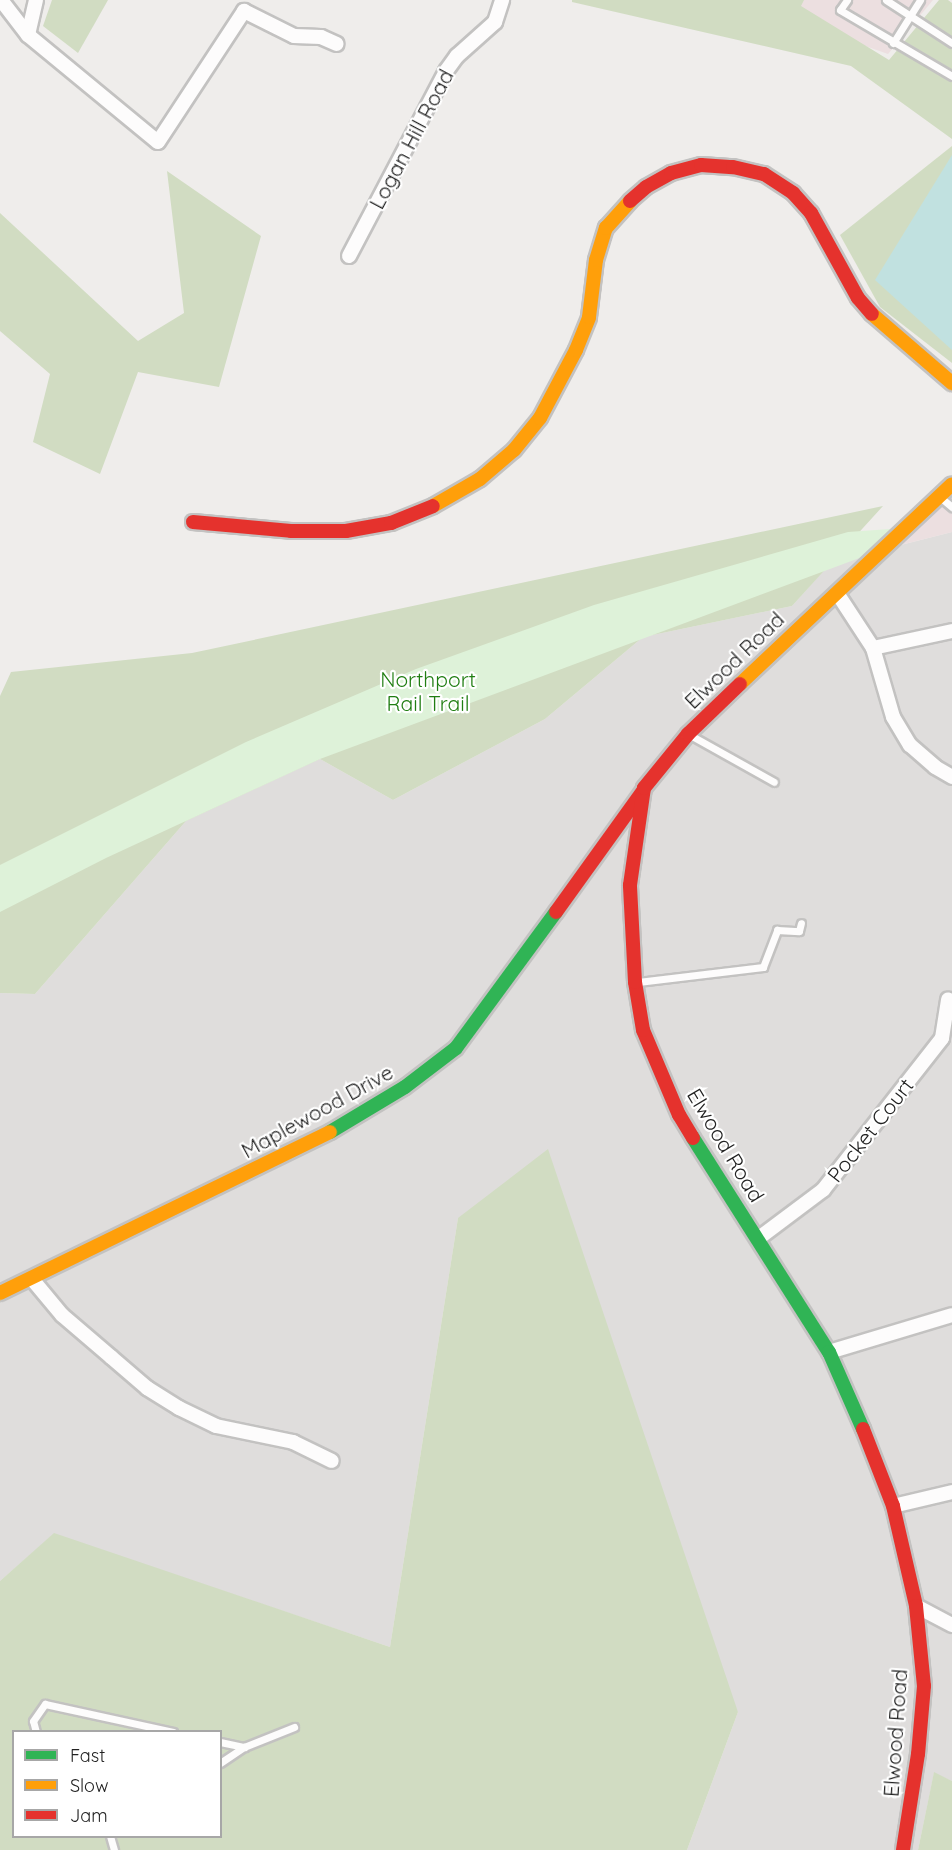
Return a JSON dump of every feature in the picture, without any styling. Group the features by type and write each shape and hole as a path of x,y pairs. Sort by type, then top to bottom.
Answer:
{"street":[{"path":"1,0 28,35 145,134 158,142 244,11 294,36 321,37 338,44"},
{"path":"28,35 36,0"},
{"name":"Logan Hill Road","path":"349,256 446,71 457,56 495,22 502,0"},
{"path":"193,522 291,531 346,531 391,523 436,505 480,479 514,450 540,418 576,350 589,317 596,260 606,228 624,206 646,187 671,173 701,165 733,167 764,174 793,193 811,213 858,298 878,320 952,383"},
{"name":"Elwood Road","path":"903,1850 918,1754 924,1686 916,1606 893,1506 829,1352 759,1238 709,1166 679,1115 643,1030 635,982 630,885 644,788 688,734 952,484"},
{"path":"837,593 873,648 893,717 909,745 935,767 952,777"},
{"path":"873,648 952,632"},
{"name":"Maplewood Drive","path":"0,1293 342,1126 405,1087 456,1048 490,1005 644,788"},
{"name":"Pocket Court","path":"759,1238 823,1190 942,1038 948,999"},
{"path":"32,1279 78,1329 147,1388 179,1408 216,1426 293,1442 332,1461"},
{"path":"829,1352 952,1315"},
{"path":"893,1506 952,1492"},
{"path":"916,1606 952,1625"}],"lane":[{"path":"847,0 840,10 952,76"},
{"path":"886,0 952,43"},
{"path":"893,43 920,0"},
{"path":"939,495 952,507"},
{"path":"688,734 774,782"},
{"path":"635,982 763,967 777,930 799,931 801,923"},
{"path":"36,1730 33,1721 45,1704 168,1730"},
{"path":"222,1762 244,1747 294,1726"},
{"path":"222,1742 244,1747"}],"shaded area":[{"path":"735,0 933,0 888,54"},
{"path":"952,486 952,532 881,550"},
{"path":"952,532 952,1781 934,1773 918,1850 687,1850 738,1712 458,1218 390,1647 54,1534 0,1581 0,993 35,994 186,821 320,759 393,800 545,719 643,637 792,606 827,567 881,550"}],"green space":[{"path":"52,0 108,0 78,53 43,26"},
{"path":"572,0 804,0 801,6 889,60 939,0 948,0 952,3 952,139 851,66 572,2"},
{"path":"952,146 952,363 880,307 840,235"},
{"path":"167,171 261,236 219,387 138,372 100,474 33,442 50,374 0,331 0,213 138,341 184,313"},
{"path":"883,506 792,606 643,637 545,719 393,800 320,759 186,821 35,994 0,993 0,696 11,672 192,653"},
{"name":"Northport Rail Trail","path":"904,528 881,550 320,759 106,858 0,912 0,865 246,742 416,669 594,605 848,532"},
{"path":"548,1149 738,1712 687,1850 0,1850 0,1581 54,1533 390,1647 458,1218"},
{"path":"934,1772 952,1781 952,1850 918,1850"}],"water":[{"path":"952,155 952,350 875,280"}],"traffic: fast":[{"path":"330,1132 405,1087 456,1048 556,912"},
{"path":"693,1138 829,1352 863,1429"}],"traffic: slow":[{"path":"433,506 480,479 514,450 540,418 576,350 589,317 596,260 606,228 630,201"},
{"path":"872,314 952,383"},
{"path":"740,684 952,484"},
{"path":"0,1293 330,1132"}],"traffic: jam":[{"path":"630,201 646,187 671,173 701,165 733,167 764,174 793,193 811,213 858,298 872,314"},
{"path":"193,522 291,531 346,531 391,523 433,506"},
{"path":"693,1138 679,1115 643,1030 635,982 630,885 644,788 688,734 740,684"},
{"path":"556,912 643,791"},
{"path":"863,1429 893,1506 916,1606 924,1686 918,1754 903,1850"}]}
